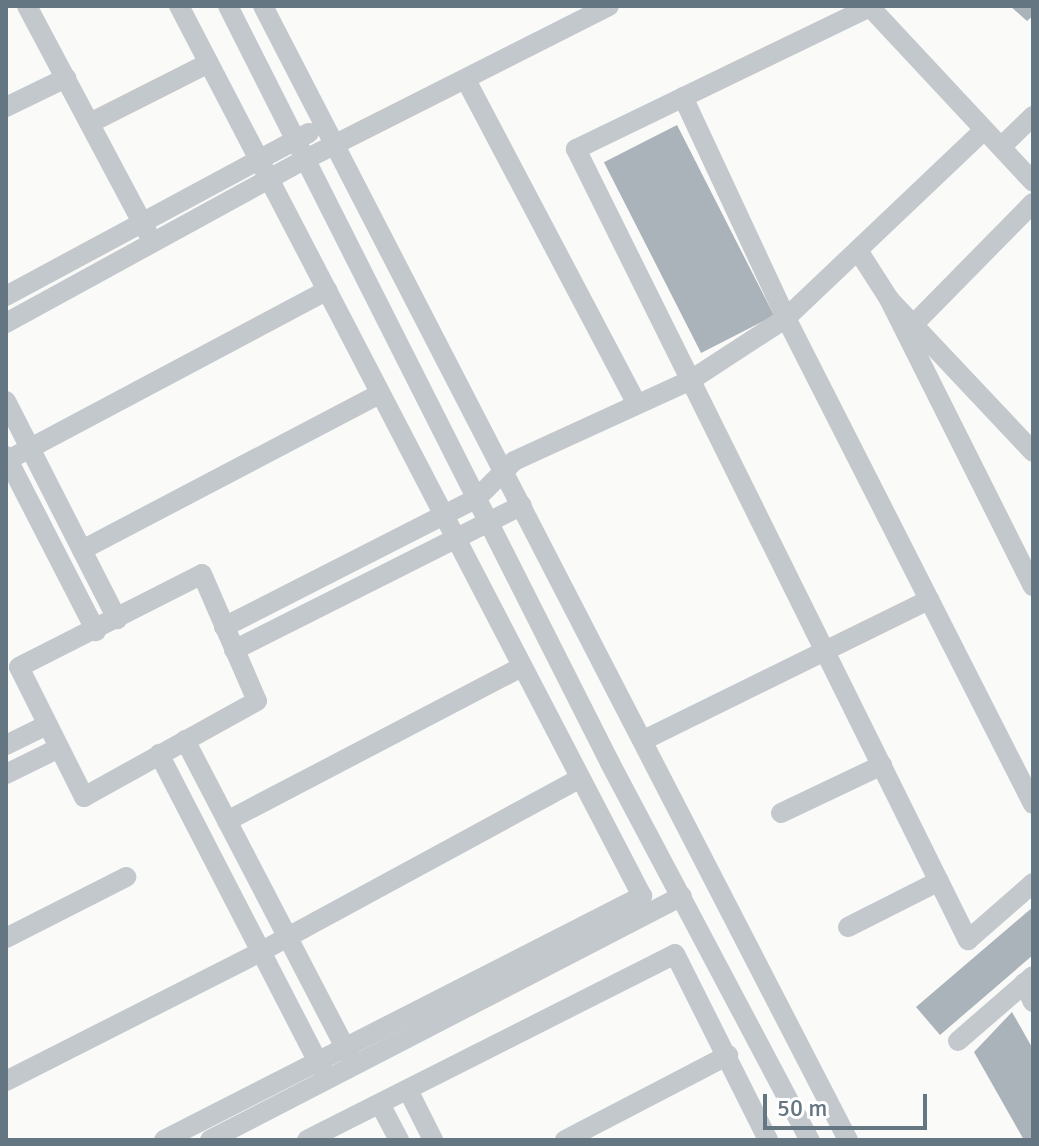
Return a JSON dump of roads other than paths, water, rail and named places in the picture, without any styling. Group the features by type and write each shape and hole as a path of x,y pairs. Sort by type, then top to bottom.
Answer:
{"street":[{"path":"27,6 153,242"},
{"path":"179,6 642,896 323,1072 210,1140"},
{"path":"228,6 308,158 489,522 810,1140"},
{"path":"263,6 848,1140"},
{"path":"6,323 308,158 609,6"},
{"path":"1033,182 871,7 576,149 968,940 1033,883"},
{"path":"90,123 209,63"},
{"path":"6,107 66,78"},
{"path":"466,80 636,403"},
{"path":"683,97 786,318 1033,804"},
{"path":"1001,147 1033,116"},
{"path":"6,296 325,125"},
{"path":"224,627 444,517 477,498 506,473 514,461 691,380 786,318 859,252 984,130"},
{"path":"913,325 1033,203"},
{"path":"859,252 889,299 1033,586"},
{"path":"96,631 7,459 327,290"},
{"path":"889,299 1032,450"},
{"path":"82,550 379,394"},
{"path":"6,401 117,619"},
{"path":"234,650 522,505"},
{"path":"202,574 257,701 84,797 19,667 96,631 202,574"},
{"path":"644,740 929,600"},
{"path":"227,821 521,667"},
{"path":"6,745 47,725"},
{"path":"185,740 350,1058"},
{"path":"6,774 59,748"},
{"path":"159,754 323,1072"},
{"path":"781,813 882,765"},
{"path":"6,1081 262,951 580,778"},
{"path":"6,938 126,877"},
{"path":"848,927 939,881"},
{"path":"350,1058 685,902 722,892"},
{"path":"307,1140 675,954 768,1140"},
{"path":"958,1041 1028,980 1033,1002"},
{"path":"565,1140 727,1056"},
{"path":"164,1140 323,1072"},
{"path":"408,1090 433,1140"},
{"path":"380,1104 399,1140"}]}
